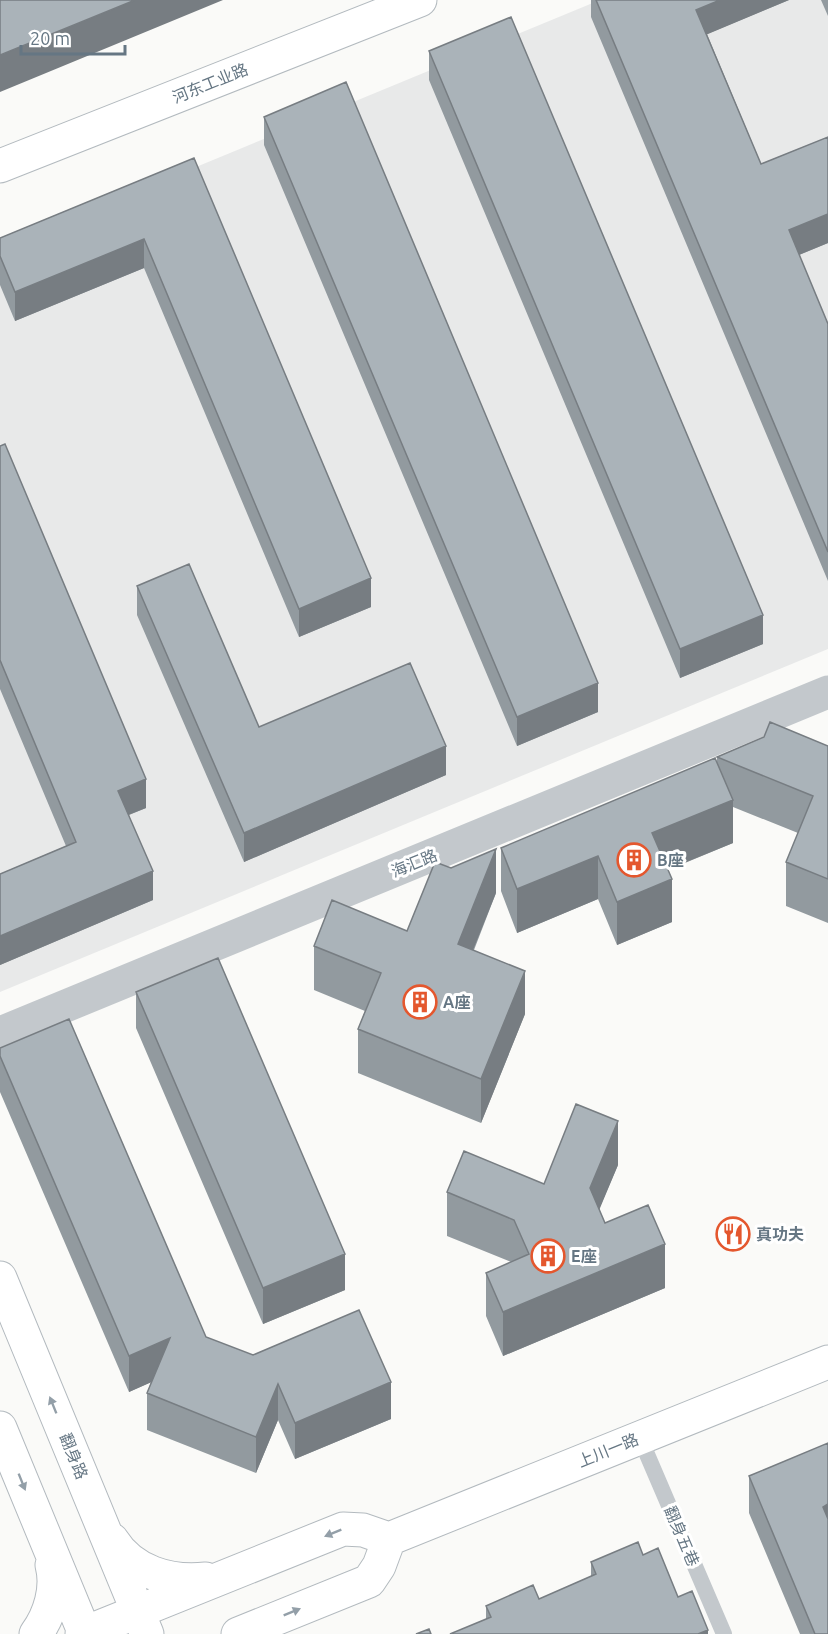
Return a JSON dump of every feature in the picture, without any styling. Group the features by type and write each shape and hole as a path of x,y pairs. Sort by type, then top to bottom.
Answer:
{"main road":[{"name":"河东工业路","path":"0,166 372,9 420,0"},
{"name":"翻身路","path":"0,1278 142,1623"},
{"name":"上川一路","path":"389,1539 828,1362"},
{"path":"0,1428 84,1634 142,1623 222,1577 343,1529 363,1530 389,1539 379,1566 369,1581 239,1634"},
{"path":"100,1520 116,1546 136,1564 161,1577 191,1581 222,1577"},
{"path":"36,1634 51,1605 55,1575 48,1543"}],"street":[{"name":"海汇路","path":"0,1033 828,692"}],"lane":[{"name":"翻身五巷","path":"640,1438 724,1634"}],"shaded area":[{"path":"600,0 828,0 828,649 0,992 0,248"}],"building":[{"path":"0,0 135,0 0,55"},
{"path":"596,0 720,0 696,10 761,164 828,137 828,214 789,230 828,324 828,552"},
{"path":"511,17 763,615 680,649 429,51"},
{"path":"346,82 598,683 517,717 264,117"},
{"path":"194,158 371,578 299,609 144,239 15,292 0,256 0,238"},
{"path":"5,444 146,779 118,791 153,871 0,936 0,874 76,842 0,660 0,446"},
{"path":"189,564 259,727 410,663 446,746 244,833 137,586"},
{"path":"770,722 828,746 828,879 786,862 813,796 717,757 764,737"},
{"path":"715,758 733,800 652,833 672,879 617,902 598,856 517,889 501,848"},
{"path":"496,849 458,944 525,971 481,1079 358,1029 381,973 314,946 332,900 407,931 435,862 451,868"},
{"path":"218,958 345,1254 263,1288 136,992"},
{"path":"69,1019 206,1337 253,1355 359,1310 391,1382 295,1423 278,1384 256,1437 147,1393 170,1338 129,1356 0,1056 0,1048"},
{"path":"576,1104 618,1121 590,1188 605,1223 648,1205 665,1244 503,1312 486,1273 529,1254 514,1220 447,1192 464,1151 544,1184"},
{"path":"828,1443 828,1504 823,1507 828,1519 828,1634 815,1634 749,1476"},
{"path":"638,1542 643,1555 658,1548 678,1597 692,1591 708,1630 698,1634 450,1634 491,1617 486,1606 533,1585 539,1599 596,1574 591,1562"},
{"path":"429,1629 431,1634 416,1634"}],"place":[{"name":"B座","path":"634,860"},
{"name":"A座","path":"420,1002"},
{"name":"真功夫","path":"733,1234"},
{"name":"E座","path":"548,1256"}]}
